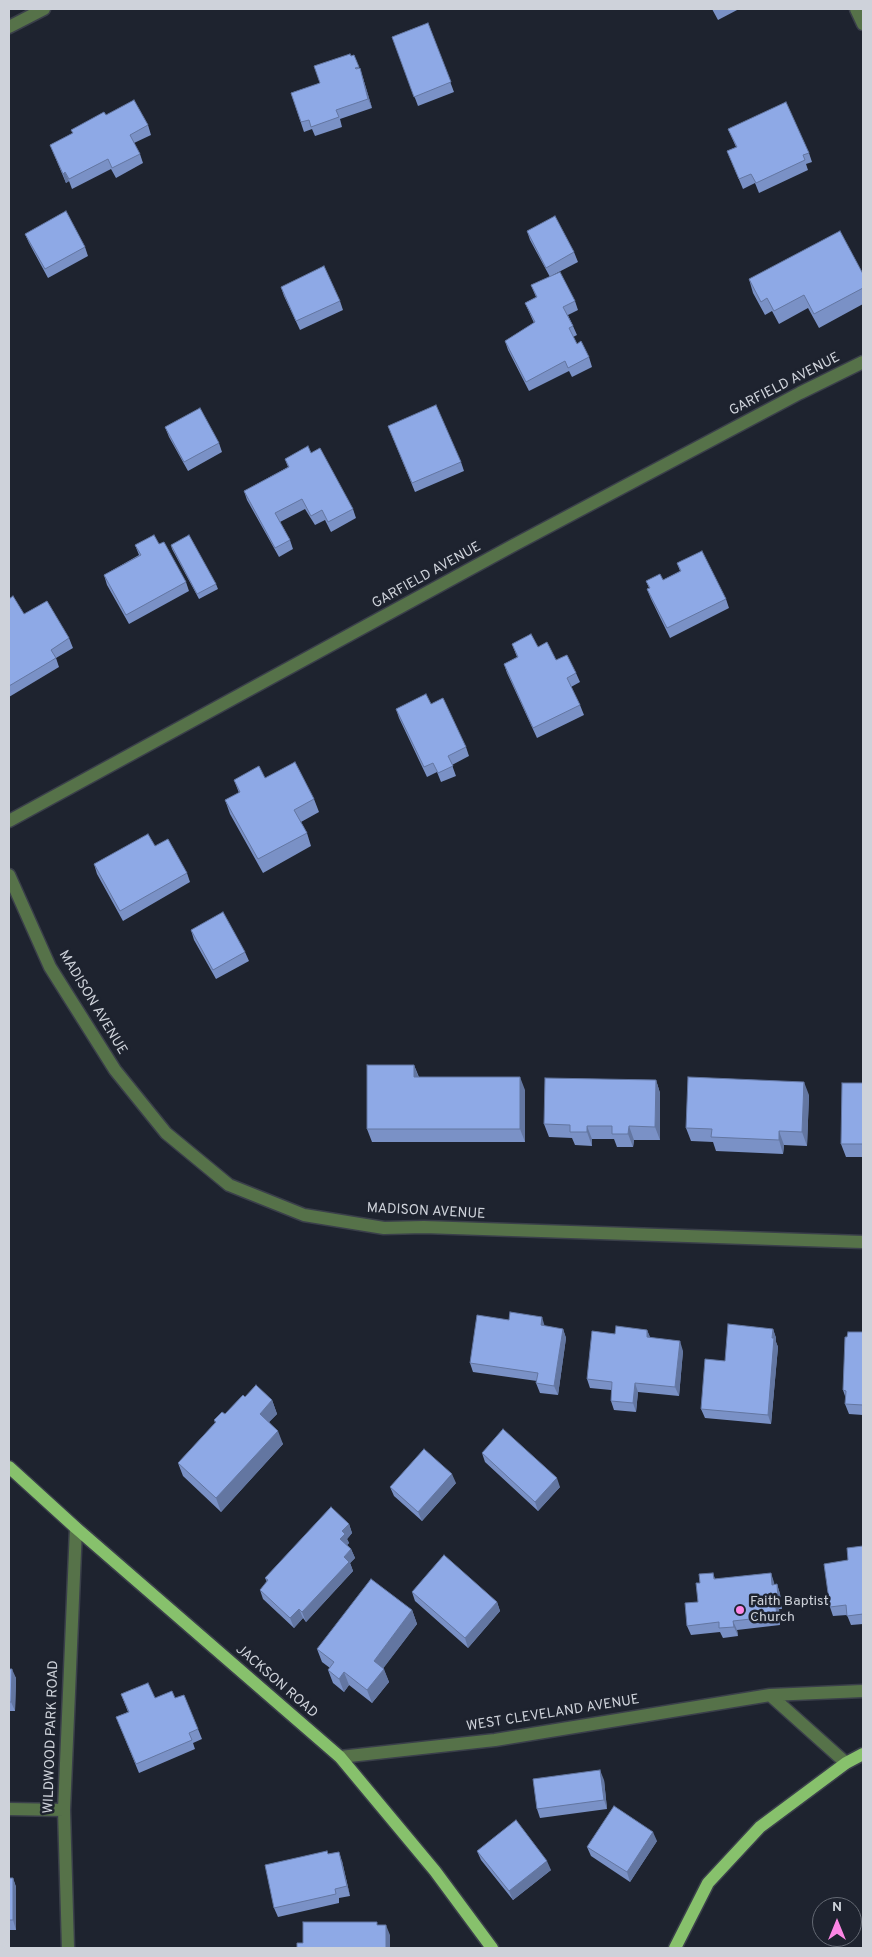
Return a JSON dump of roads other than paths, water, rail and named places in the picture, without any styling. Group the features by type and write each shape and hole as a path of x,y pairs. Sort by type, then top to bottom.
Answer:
{"main road":[{"name":"JACKSON ROAD","path":"9,1467 76,1528 340,1757 435,1871 492,1948"},
{"path":"675,1948 708,1883 760,1827 846,1763 863,1754"}],"street":[{"path":"9,27 44,9"},
{"path":"856,9 863,24"},
{"name":"GARFIELD AVENUE","path":"9,821 514,546 800,393 863,362"},
{"name":"MADISON AVENUE","path":"9,875 50,967 115,1070 166,1134 229,1185 304,1215 384,1228 424,1227 863,1242"},
{"name":"WILDWOOD PARK ROAD","path":"68,1948 64,1810 76,1528"},
{"name":"WEST CLEVELAND AVENUE","path":"340,1757 495,1740 770,1695 863,1691"},
{"path":"770,1695 846,1763"},
{"path":"9,1809 64,1810"}],"place":[{"name":"Faith Baptist Church","path":"740,1610"}]}
